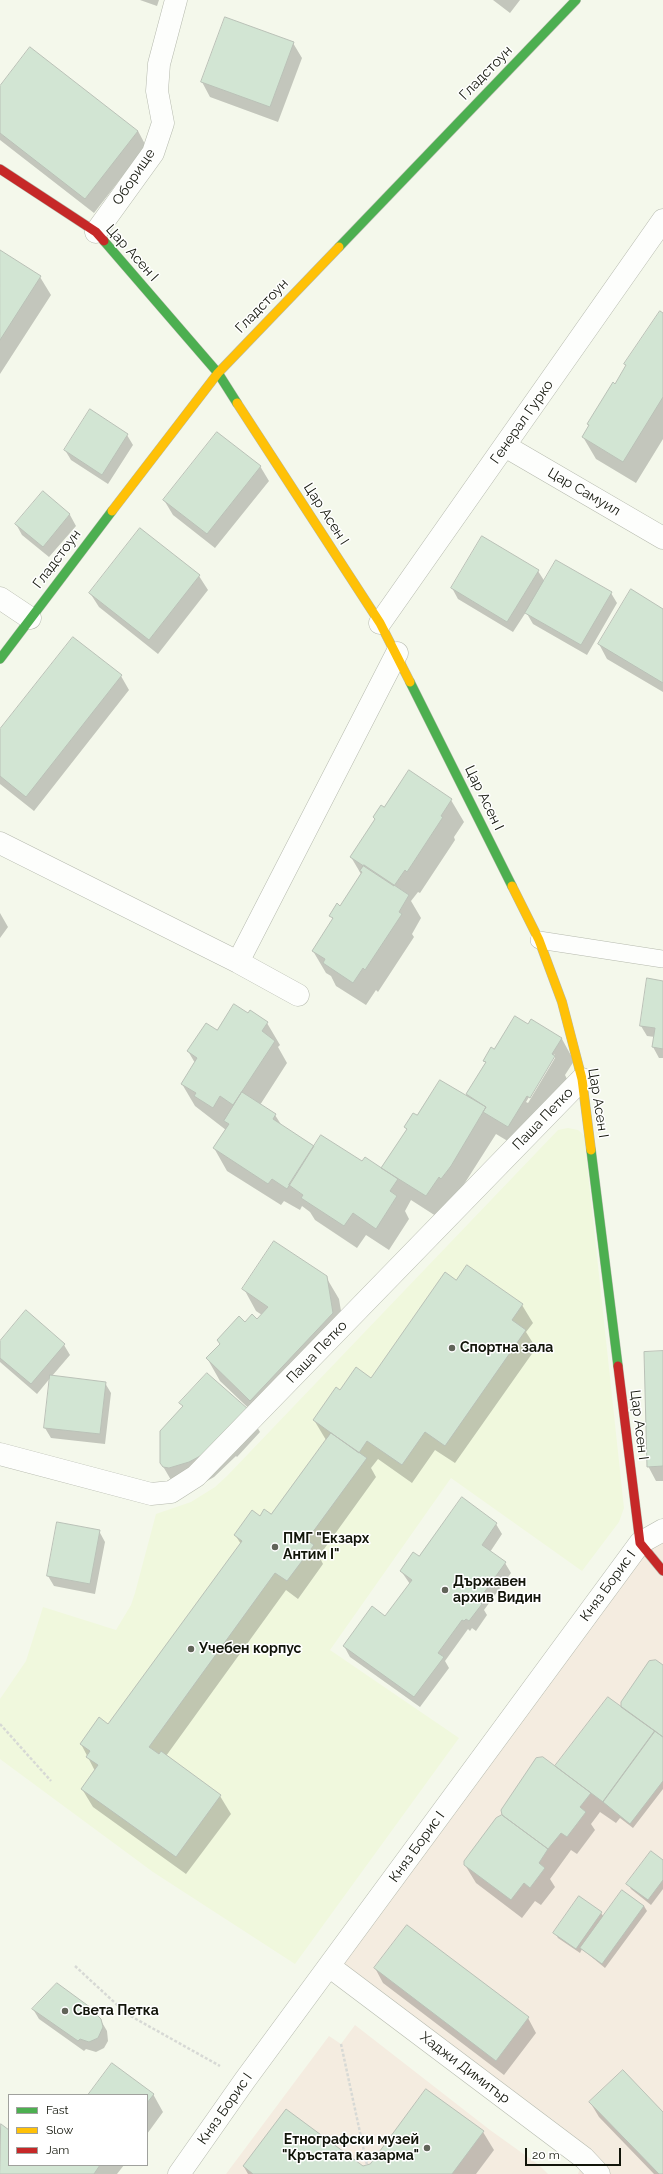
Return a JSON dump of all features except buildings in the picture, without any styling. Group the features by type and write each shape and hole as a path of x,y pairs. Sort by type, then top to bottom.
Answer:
{"street":[{"name":"Оборище","path":"96,232 153,153 163,123 157,92 160,64 176,0"},
{"name":"Гладстоун","path":"0,660 30,618 218,373 576,0"},
{"name":"Цар Асен I","path":"0,169 96,232 218,373 380,623 397,653 539,940 562,1002 582,1079 640,1543"},
{"name":"Генерал Гурко","path":"380,623 663,220"},
{"name":"Цар Самуил","path":"505,446 663,538"},
{"path":"0,598 30,618"},
{"path":"238,962 397,653"},
{"path":"0,843 238,962 298,995"},
{"name":"Паша Петко","path":"0,1454 151,1494 171,1492 202,1471 582,1079"},
{"name":"Княз Борис I","path":"179,2174 245,2080 640,1543 663,1530"},
{"path":"640,1543 663,1571"},
{"name":"Хаджи Димитър","path":"329,1966 584,2158 599,2174"}],"lane":[{"path":"539,940 663,959"}],"path":[{"path":"0,1724 50,1781"},
{"path":"75,1966 127,2014 245,2080"},
{"path":"341,2044 367,2165"}],"shaded area":[{"name":"ПМГ \"Екзарх Антим I\"","path":"568,1128 578,1130 584,1135 624,1508 619,1522 582,1571 451,1478 330,1650 459,1738 295,1964 153,1872 0,1759 0,1699 26,1661 43,1607 116,1630 131,1605 156,1514 191,1502 215,1487 227,1476 558,1130"},
{"path":"663,1530 663,2174 578,2174 584,2158 329,1966"},
{"path":"355,2025 490,2130 539,2165 548,2174 226,2174 329,2036 341,2044"}],"traffic: fast":[{"path":"339,247 576,0"},
{"path":"104,241 218,373 237,403"},
{"path":"0,659 112,511"},
{"path":"410,682 512,886"},
{"path":"591,1150 618,1366"}],"traffic: slow":[{"path":"112,511 218,373 339,247"},
{"path":"237,403 380,623 410,682"},
{"path":"512,886 539,940 562,1002 582,1079 591,1150"}],"traffic: jam":[{"path":"0,169 96,232 104,241"},
{"path":"618,1366 640,1543 663,1571"}],"place":[{"name":"Спортна зала","path":"452,1348"},
{"name":"ПМГ \"Екзарх Антим I\"","path":"275,1547"},
{"name":"Държавен архив Видин","path":"445,1590"},
{"name":"Учебен корпус","path":"191,1649"},
{"name":"Света Петка","path":"65,2011"},
{"name":"Етнографски музей \"Кръстата казарма\"","path":"427,2148"}]}
